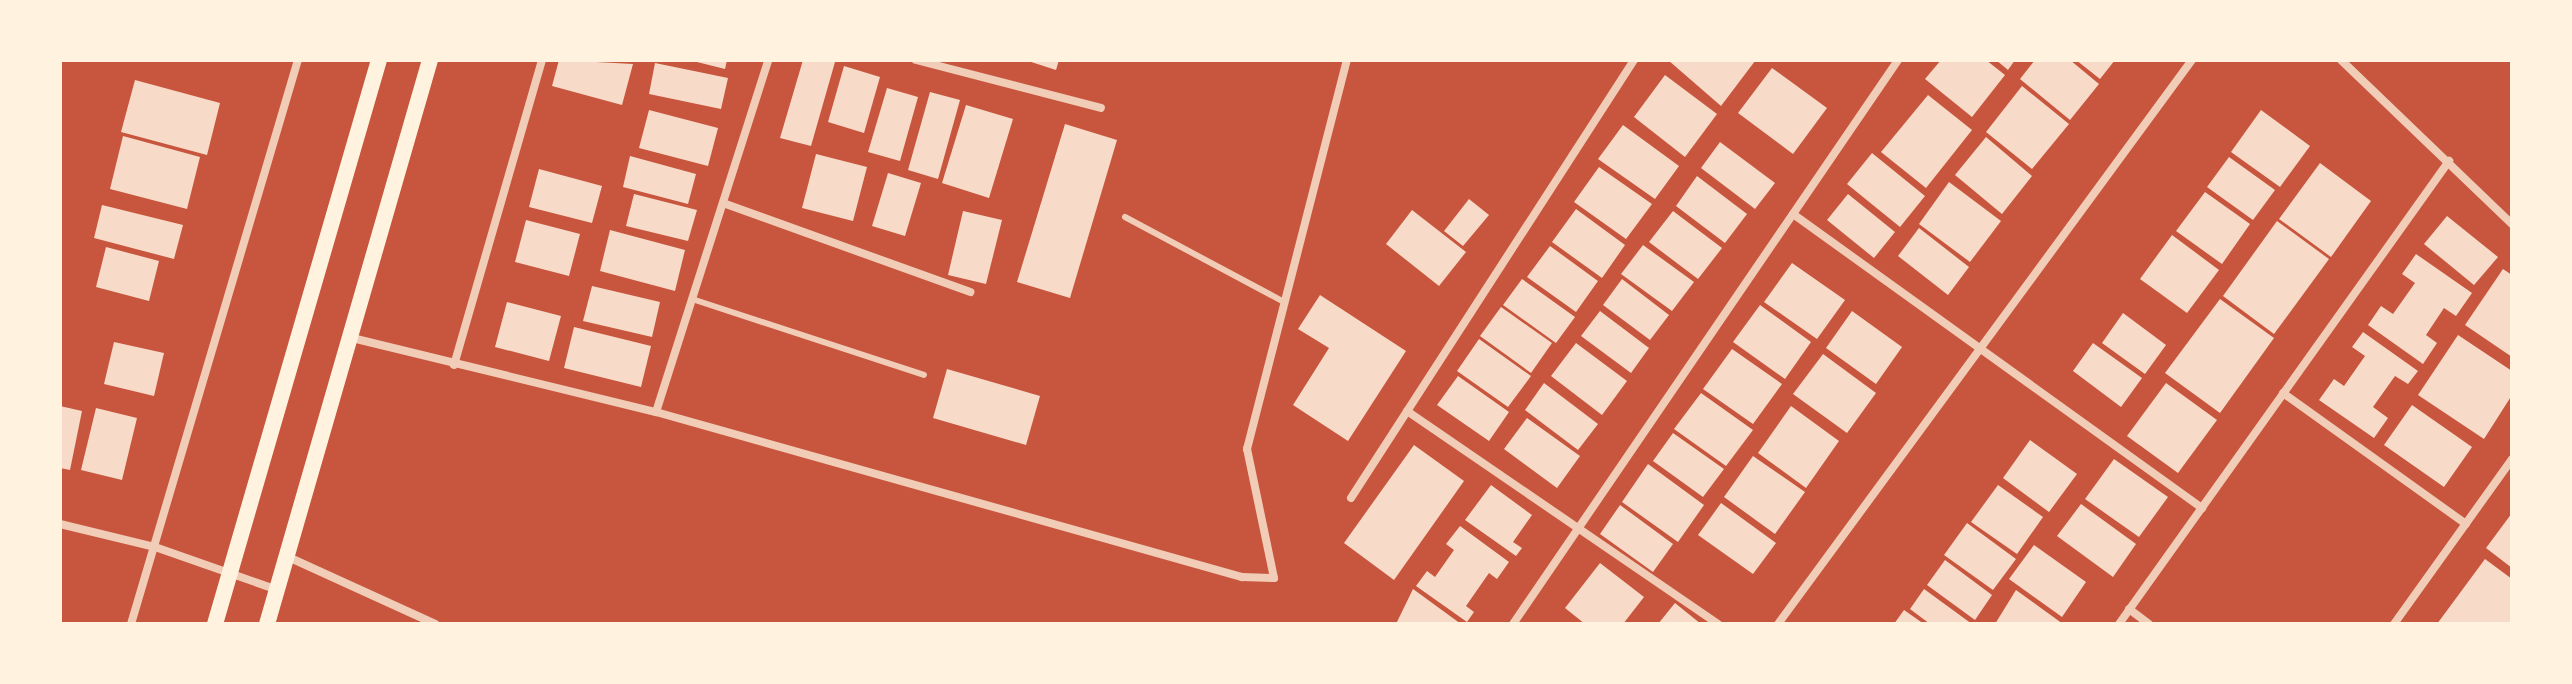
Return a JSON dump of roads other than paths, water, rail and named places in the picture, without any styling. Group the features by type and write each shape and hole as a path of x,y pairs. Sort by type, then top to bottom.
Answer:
{"main road":[{"path":"215,624 379,60"},
{"path":"267,624 347,336 430,60"}],"street":[{"path":"131,624 298,60"},
{"path":"454,365 542,60"},
{"path":"656,412 768,60"},
{"path":"916,60 1101,108"},
{"path":"347,336 454,365 656,412 1242,577 1274,578 1247,449 1347,60"},
{"path":"1351,498 1634,60"},
{"path":"1513,624 1898,60"},
{"path":"1778,624 1983,350 2192,60"},
{"path":"2341,60 2512,224"},
{"path":"2119,624 2449,161"},
{"path":"723,203 970,292"},
{"path":"1793,214 2202,508"},
{"path":"2283,393 2466,524"},
{"path":"1407,411 1718,624"},
{"path":"2394,624 2512,459"},
{"path":"60,524 155,547 275,589"},
{"path":"284,555 435,624"},
{"path":"2129,609 2149,624"}],"lane":[{"path":"1125,217 1284,302"},
{"path":"692,299 924,375"}]}
